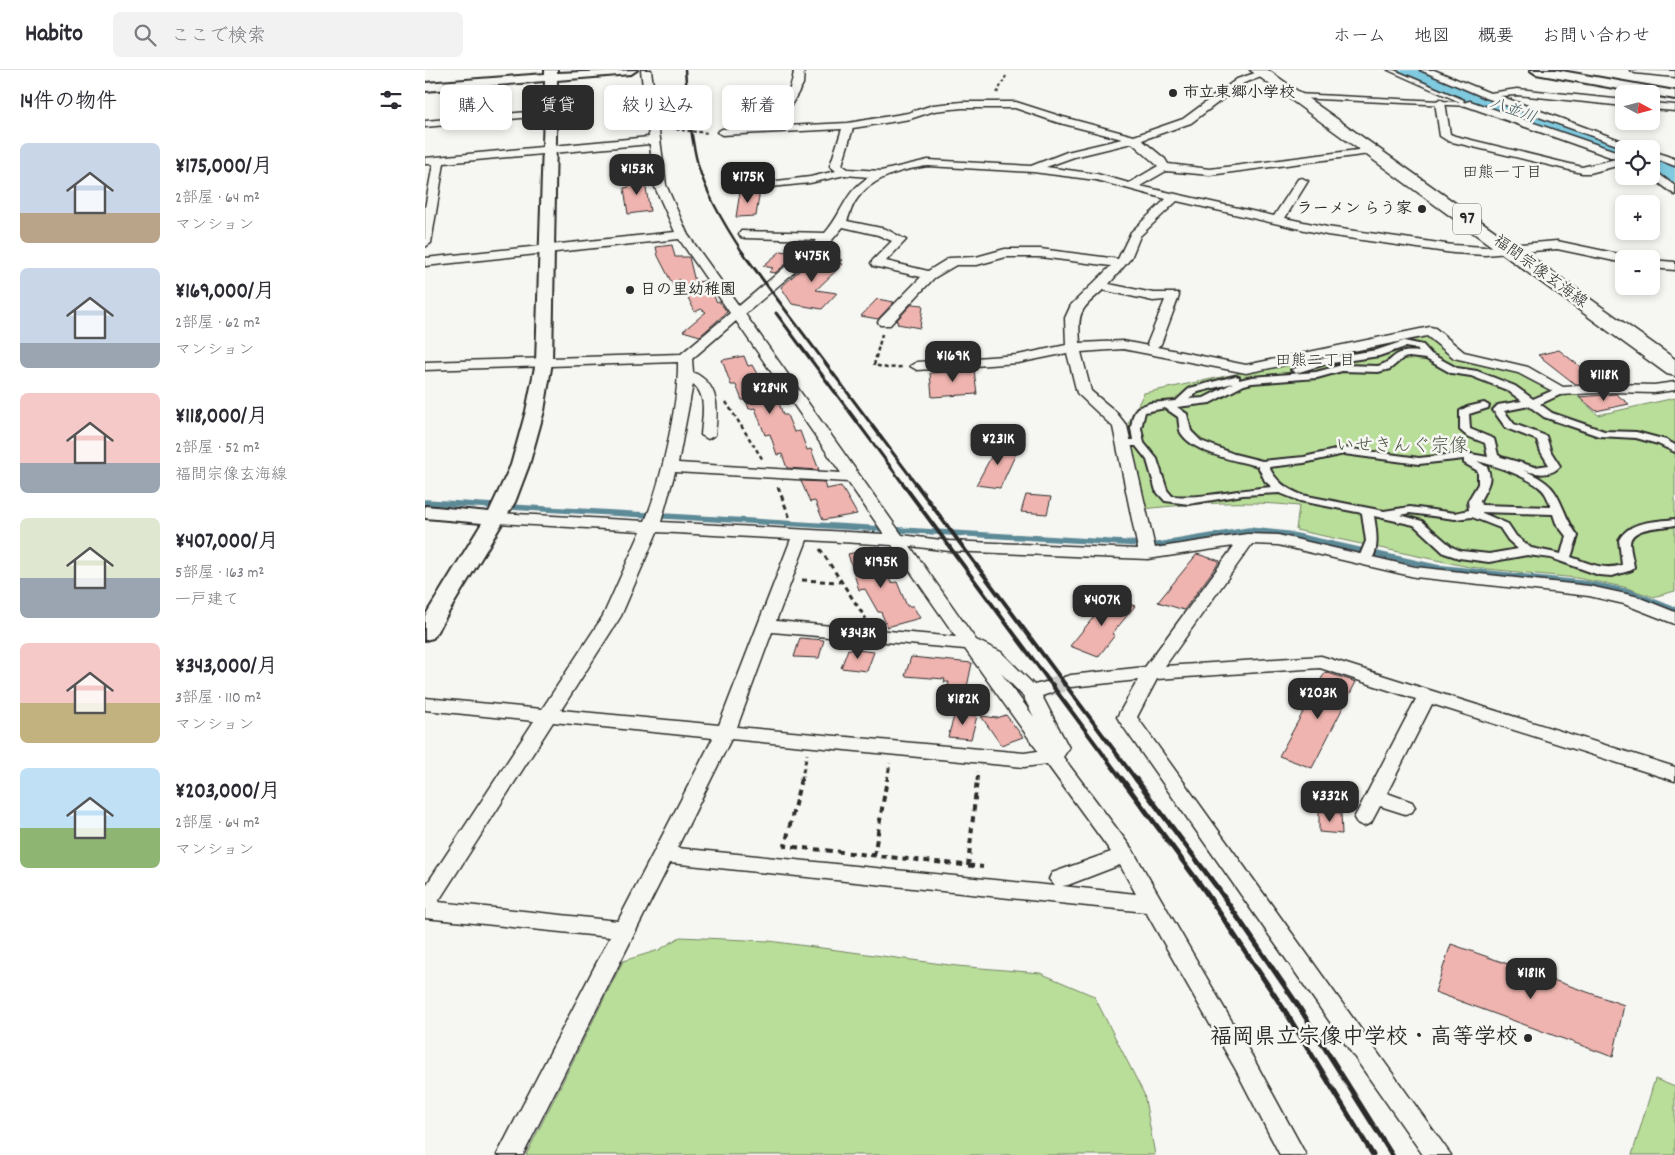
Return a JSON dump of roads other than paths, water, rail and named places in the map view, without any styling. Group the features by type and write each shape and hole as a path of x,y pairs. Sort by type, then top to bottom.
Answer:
{"main road":[{"name":"福間宗像玄海線","path":"1261,72 1675,369"}],"street":[{"path":"425,87 551,73 631,70"},
{"path":"647,70 660,185 682,235 970,644 1125,855 1244,1063 1293,1155"},
{"path":"794,91 798,84 799,70"},
{"path":"1425,70 1490,96 1615,140"},
{"path":"1536,70 1675,95"},
{"path":"1558,70 1578,72 1675,91"},
{"path":"1635,70 1675,74"},
{"path":"1033,169 1056,157 1134,139 1188,120 1241,79 1261,72"},
{"path":"1490,96 1504,92 1615,102"},
{"path":"1440,102 1445,136 1452,139 1582,170 1590,170 1615,162"},
{"path":"1470,104 1615,156"},
{"path":"794,129 849,126 911,116 933,108 1016,105 1061,120 1102,129 1134,139 1161,161 1164,167"},
{"path":"1660,107 1675,108"},
{"path":"425,124 522,115"},
{"path":"845,172 836,166 849,126"},
{"path":"428,623 499,511 520,465 533,420 544,362 550,130"},
{"path":"722,132 780,130"},
{"path":"425,161 654,140"},
{"path":"1132,186 1164,167 1210,172 1373,151"},
{"path":"1660,156 1675,162"},
{"path":"425,242 439,160"},
{"path":"425,366 685,358 828,237 840,223 851,199 856,193 885,175 914,164 929,163 1033,169 1097,178 1327,231 1453,249 1485,251 1557,245 1615,258"},
{"path":"737,189 810,180 845,172 885,175"},
{"path":"1660,179 1675,192"},
{"path":"1278,219 1302,181"},
{"path":"1175,197 1135,235 1121,263 1100,286 1078,305 1072,318 1073,348 1084,394 1110,414 1132,443 1152,460 1162,491 1169,499 1189,502 1243,492 1281,490"},
{"path":"840,223 882,232 900,240 877,264 930,275"},
{"path":"745,234 828,237"},
{"path":"425,262 682,235"},
{"path":"885,322 930,275 953,261 977,261 1005,253 1065,254 1121,263"},
{"path":"1660,265 1675,266"},
{"path":"1100,286 1153,297 1173,296 1154,344"},
{"path":"917,366 1018,359 1073,348 1123,345 1246,369 1430,331 1459,354 1523,370 1559,391"},
{"path":"1296,374 1323,361 1379,353 1405,344 1420,347 1428,356 1455,371 1473,373 1511,388 1548,415 1594,431 1610,435 1635,436 1661,442 1675,449"},
{"path":"1148,554 1127,465 1141,410 1179,402 1206,401 1240,383 1296,374 1317,375 1342,368 1378,369 1386,367 1400,355 1428,356"},
{"path":"425,905 612,616 654,520 669,467 686,384 685,358"},
{"path":"686,374 699,379 711,397 708,435"},
{"path":"1484,406 1464,413 1465,430 1490,441 1493,456 1497,459 1534,470 1551,470 1555,466 1546,452 1542,438 1510,426 1498,410 1501,407 1545,399 1559,391 1612,388 1655,389 1675,386"},
{"path":"1166,404 1183,416 1186,432 1197,443 1230,456 1262,464 1304,460 1343,451 1419,461 1465,456 1487,460 1533,478 1552,494 1562,523 1571,536 1565,558"},
{"path":"1456,457 1478,464 1483,468 1485,484 1476,497 1474,510"},
{"path":"1262,464 1269,478 1281,490 1300,498 1343,505 1418,523 1448,550 1472,557 1489,558 1527,551 1565,558 1599,571 1623,570 1628,567 1624,541 1627,535 1635,530 1675,522"},
{"path":"669,467 853,478"},
{"path":"1386,515 1409,510 1455,516 1474,510 1558,511"},
{"path":"1474,510 1504,526 1512,538 1527,551"},
{"path":"425,512 499,511 654,520 807,535 892,533 949,546 1148,554 1247,539 1278,540 1415,572 1589,591 1629,600 1675,618"},
{"path":"1365,560 1372,541 1367,512"},
{"path":"510,1155 725,733 784,579 807,535"},
{"path":"1247,539 1151,673 1127,718 1437,1155"},
{"path":"766,626 970,644 995,656 1038,691 1059,748 1054,756"},
{"path":"1071,681 1151,673 1321,662 1675,774"},
{"path":"1364,818 1427,695"},
{"path":"425,704 1024,760 1054,756"},
{"path":"1375,796 1405,807"},
{"path":"663,854 1153,904"},
{"path":"1060,879 1125,855"},
{"path":"425,909 625,930"}],"lane":[{"path":"1391,70 1470,104"},
{"path":"1296,96 1470,104"}],"waterway":[{"name":"八並川","path":"1402,70 1615,148"},
{"name":"八並川","path":"1660,168 1675,176"},
{"path":"425,502 1158,545 1249,530 1287,534 1435,567 1589,584 1630,592 1675,610"}],"tunnel":[{"path":"1046,688 1071,681"}],"railway":[{"path":"685,70 691,130 698,165 706,188 717,210 743,253"},
{"path":"742,252 917,485"},
{"path":"776,313 904,485"},
{"path":"903,484 1123,781"},
{"path":"916,484 1137,781"},
{"path":"1122,779 1205,891 1287,1014 1373,1155"},
{"path":"1136,779 1219,890 1299,1007 1392,1155"}],"place":[{"name":"市立東郷小学校","path":"1173,93"},
{"name":"ラーメン らう家","path":"1422,209"},
{"name":"日の里幼稚園","path":"630,290"},
{"name":"福岡県立宗像中学校・高等学校","path":"1528,1038"}],"district":[{"name":"田熊一丁目","path":"1502,173"},
{"name":"田熊二丁目","path":"1315,361"}],"park label":[{"name":"いせきんぐ宗像","path":"1402,447"}]}
